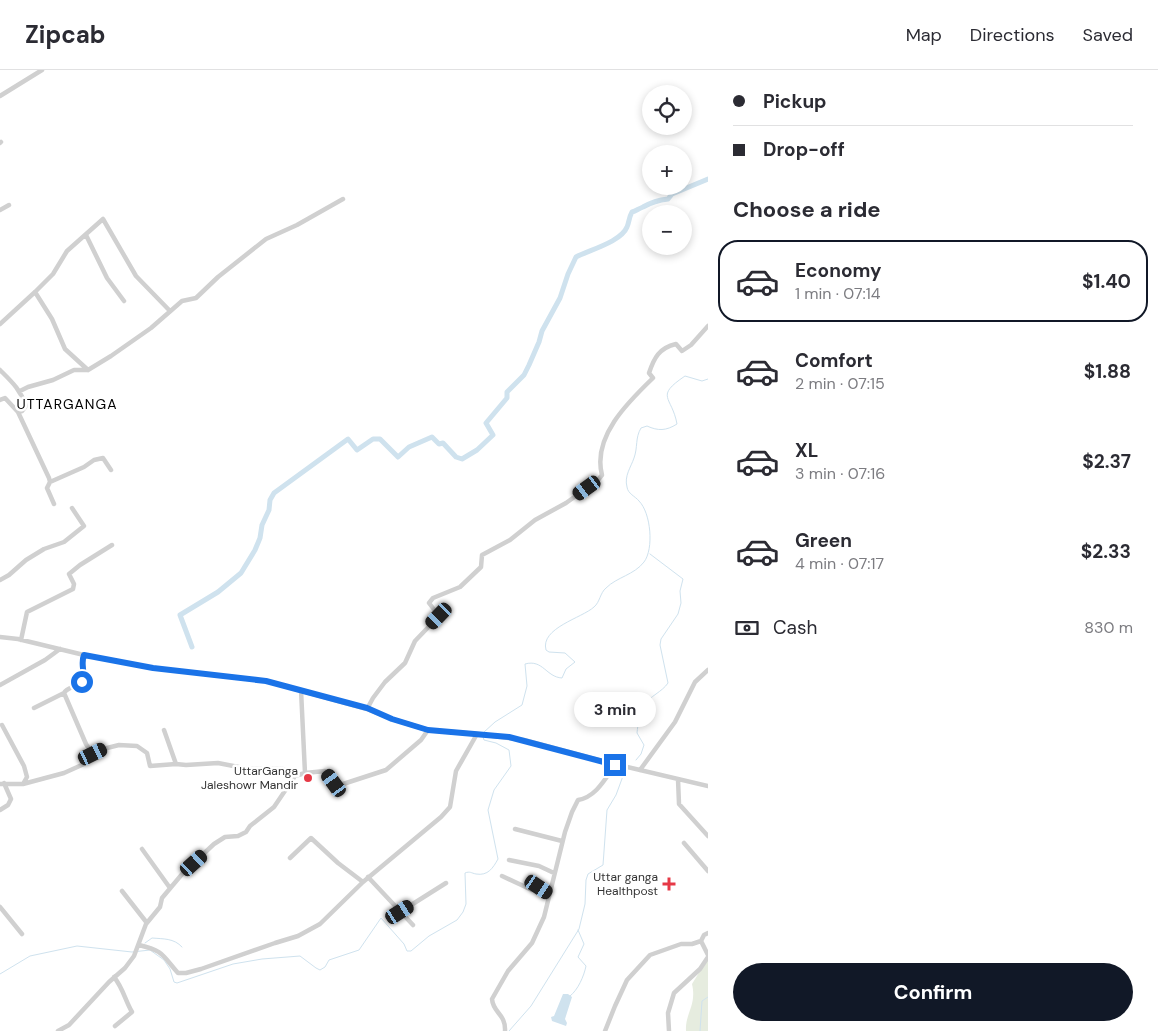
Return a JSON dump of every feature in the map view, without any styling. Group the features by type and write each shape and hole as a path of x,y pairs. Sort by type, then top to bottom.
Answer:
{"street":[{"path":"0,96 42,70"},
{"path":"20,391 53,380 74,370 88,370 151,328 182,301 196,298 218,277 266,238 296,225 343,199"},
{"path":"0,210 9,205"},
{"path":"0,324 53,274 67,251 103,218 136,276 170,311"},
{"path":"86,235 107,278 124,301"},
{"path":"35,292 52,319 65,349 88,370"},
{"path":"367,708 385,682 405,663 415,641 439,616 429,603 433,598 460,587 481,567 482,555 510,540 535,520 566,503 598,480 602,475 600,467 603,447 609,430 627,403 653,378 649,373 657,354 667,346 676,344 682,352 708,326"},
{"path":"0,370 20,391 26,406 22,411 18,412"},
{"path":"0,400 5,398 18,412 50,482"},
{"path":"54,504 47,488 50,482 84,467 94,460 103,458 111,470"},
{"path":"0,580 10,575 32,557 64,542 84,526 72,508"},
{"path":"21,640 27,612 73,589 74,584 69,574 112,545"},
{"path":"0,637 153,668 266,681 367,708 392,719 428,730 524,740 615,765 708,786"},
{"path":"0,685 45,660 60,649"},
{"path":"34,708 82,682 84,679 82,661 84,655"},
{"path":"637,769 675,722 696,682 708,670"},
{"path":"301,690 305,773"},
{"path":"64,693 86,744 93,754"},
{"path":"2,725 24,766 26,777 23,784"},
{"path":"164,730 176,764"},
{"path":"58,1031 69,1025 114,977 125,968 134,956 147,923 160,907 162,898 183,873 214,844 225,837 238,836 246,832 250,826 274,807 295,776 325,771 334,783 340,785 386,770 421,740 428,730"},
{"path":"137,947 152,948 162,954 178,973 186,973 298,936 320,924 368,877 441,818 450,807 456,771 477,734"},
{"path":"2,784 23,784 64,773 84,764 93,754 113,746 137,746 147,752 150,766 218,763 249,769 283,769 295,776"},
{"path":"506,1031 505,1022 492,1004 492,1000 508,971 532,944 544,917 562,841 578,800 587,798 597,790 615,765"},
{"path":"678,780 679,804 708,836"},
{"path":"0,810 8,805 11,799 2,784"},
{"path":"515,830 562,841"},
{"path":"290,858 311,838 338,863 363,882"},
{"path":"684,843 708,872"},
{"path":"142,849 170,888"},
{"path":"509,860 539,866 554,873"},
{"path":"502,876 532,890 539,887 549,894"},
{"path":"368,877 413,924"},
{"path":"400,912 446,883"},
{"path":"122,892 147,923"},
{"path":"0,907 22,934"},
{"path":"605,1031 627,980 650,955 681,944 692,944 701,941 708,932"},
{"path":"669,1031 668,1014 674,993 700,969 708,956 701,941"},
{"path":"114,977 121,986 126,1002 132,1012 115,1026"}],"shaded area":[{"path":"708,958 708,1031 686,1031 687,1019 693,998 692,984"}],"water":[{"path":"563,994 568,994 572,997 565,1019 566,1026 552,1021 551,1017 554,1016"}],"waterway":[{"path":"192,647 180,615 218,592 241,573 260,538 262,525 274,493 348,439 357,450 373,439 380,439 398,457 409,447 432,437 439,444 443,443 456,457 462,459 477,450 493,435 486,423 507,398 507,392 524,375 542,331 560,298 576,257 618,237 627,227 632,212 652,203 668,199 672,194 708,179"},
{"path":"483,733 495,722 522,705 527,686 525,664 536,664 552,675 562,678 566,669 575,662 565,653 549,652 546,650 546,642 549,636 563,624 594,607 606,588 635,570 644,562 650,540 648,522 643,507 629,491 626,483 635,454 639,432 641,428 647,426 662,430 677,424 668,397 670,388 685,376 702,381 708,379"},
{"path":"636,760 641,754 644,745 637,733 642,708 668,683 660,645 661,639 678,614 683,579 650,554"},
{"path":"0,974 30,956 77,946 132,952 150,950 164,960 170,969 174,982 177,983 233,964 262,959 300,956 320,970 325,967 329,960 359,950 381,918 404,944 407,951 411,951 429,936 457,920 463,912 466,904 465,873 487,873 498,859 488,810 494,790 511,766 509,750 496,743 484,740 483,737"},
{"path":"509,1031 531,1006 579,929 585,904 588,874 603,865 607,810 616,795 623,776 627,772"},
{"path":"570,996 576,990 586,966 578,957 584,944 578,930"},
{"path":"145,943 152,938 164,939 172,940 182,947"},
{"path":"700,1031 702,1001 708,997"}],"place":[{"name":"UttarGanga Jaleshowr Mandir","path":"308,778"},
{"name":"Uttar ganga Healthpost","path":"669,884"}],"district":[{"name":"UTTARGANGA","path":"67,404"}],"route":[{"path":"82,682 84,679 82,661 84,655 153,668 266,681 367,708 392,719 428,730 509,737 615,765"}]}
